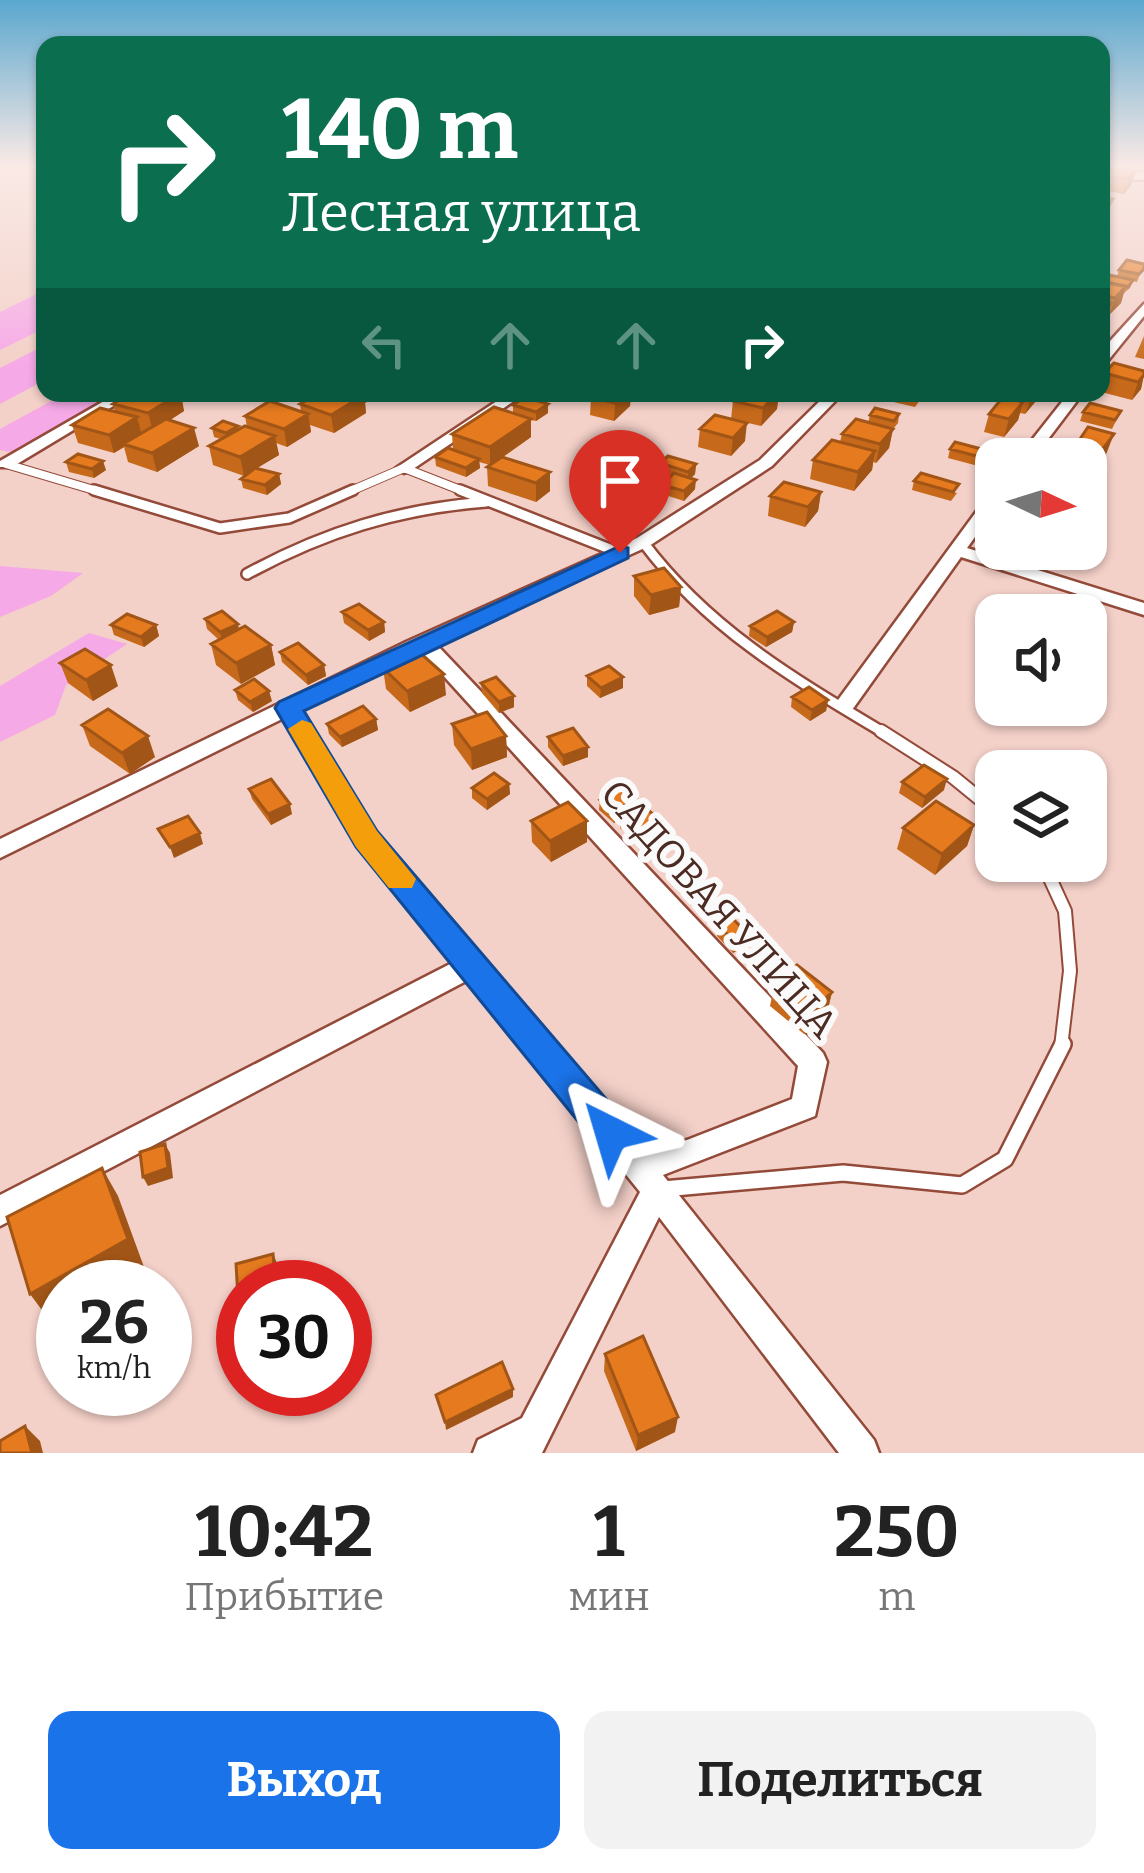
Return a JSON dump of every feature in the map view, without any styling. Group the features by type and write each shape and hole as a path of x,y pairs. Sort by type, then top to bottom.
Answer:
{"street":[{"path":"1110,350 1144,308"},
{"path":"6,464 113,402"},
{"path":"404,468 505,402"},
{"path":"0,849 423,642 643,542 766,464 827,402"},
{"path":"1041,438 1069,402"},
{"path":"845,705 975,528"},
{"path":"960,551 1144,609"},
{"name":"САДОВАЯ УЛИЦА","path":"423,642 813,1062 805,1107 687,1154 648,1178"},
{"path":"289,708 367,839 648,1178 861,1453"},
{"path":"0,1210 472,965"},
{"path":"491,1453 529,1442 648,1178"}],"lane":[{"path":"6,464 220,528 289,518 404,468 620,553"},
{"path":"247,574 316,535 363,520 442,505 489,502"},
{"path":"643,542 657,564 712,621 747,649 845,705 975,792"},
{"path":"648,1178 843,1173 962,1185 1005,1159 1064,1042 1070,971 1065,911 1052,882"}],"shaded area":[{"path":"36,294 36,332 0,350 0,312"},
{"path":"36,350 36,385 0,404 0,368"},
{"path":"50,402 121,402 34,449 0,450 0,429"},
{"path":"0,566 83,573 51,596 0,617"},
{"path":"89,633 127,644 66,685 55,715 0,742 0,686"}],"building":[{"path":"1127,260 1144,264 1144,269 1139,274 1119,270"},
{"path":"1110,275 1133,280 1128,287 1110,283"},
{"path":"1110,283 1126,286 1115,298 1110,297"},
{"path":"1114,363 1144,371 1144,375 1138,382 1110,375"},
{"path":"116,402 166,402 148,413 113,404"},
{"path":"268,402 308,414 284,429 245,416"},
{"path":"304,402 352,402 331,415 300,404"},
{"path":"518,402 548,404 536,412 513,405"},
{"path":"737,402 769,402 763,408"},
{"path":"999,402 1023,402 1009,419 989,414"},
{"path":"1090,403 1121,411 1115,420 1083,412"},
{"path":"494,407 531,419 490,447 452,434"},
{"path":"100,408 137,417 109,435 72,425"},
{"path":"875,408 899,414 894,421 870,415"},
{"path":"715,415 747,423 733,438 700,429"},
{"path":"166,419 194,428 152,453 123,444"},
{"path":"856,419 893,429 880,444 842,434"},
{"path":"223,421 238,426 226,433 212,428"},
{"path":"245,426 275,436 240,457 209,446"},
{"path":"1088,427 1114,434 1107,444 1107,438 1081,438"},
{"path":"832,440 875,451 858,472 813,460"},
{"path":"955,442 975,447 975,456 950,449"},
{"path":"448,448 479,459 466,468 435,457"},
{"path":"78,454 103,461 92,469 66,462"},
{"path":"668,456 696,464 688,472 660,463"},
{"path":"502,457 550,472 536,483 487,467"},
{"path":"255,468 279,474 265,485 241,479"},
{"path":"674,473 696,480 684,491 662,485"},
{"path":"921,473 959,484 953,492 914,481"},
{"path":"784,482 821,492 808,507 770,496"},
{"path":"664,568 681,587 651,595 634,576"},
{"path":"359,604 384,622 368,630 342,612"},
{"path":"222,611 238,624 220,632 205,619"},
{"path":"777,611 794,622 767,637 750,626"},
{"path":"127,614 156,625 141,637 111,625"},
{"path":"245,626 271,645 236,663 211,644"},
{"path":"298,643 324,665 306,675 280,652"},
{"path":"85,649 111,665 86,680 60,663"},
{"path":"419,652 444,674 407,691 383,668"},
{"path":"609,666 623,677 601,688 587,676"},
{"path":"496,677 514,696 499,702 481,683"},
{"path":"254,679 269,691 250,702 235,690"},
{"path":"809,687 828,700 812,710 792,697"},
{"path":"363,706 376,719 340,737 327,724"},
{"path":"108,709 148,736 122,753 82,725"},
{"path":"487,712 506,736 471,749 452,724"},
{"path":"573,728 588,747 563,756 548,737"},
{"path":"924,765 947,779 925,797 902,782"},
{"path":"494,773 509,784 487,799 472,788"},
{"path":"271,779 290,804 268,814 249,789"},
{"path":"622,786 636,798 614,812 600,800"},
{"path":"936,801 974,825 942,854 903,828"},
{"path":"568,802 587,821 550,841 531,821"},
{"path":"642,805 666,825 644,838 621,818"},
{"path":"188,816 200,833 170,847 158,829"},
{"path":"732,918 748,934 735,942 719,926"},
{"path":"797,965 832,992 809,1014 774,986"},
{"path":"165,1144 168,1168 143,1177 140,1152"},
{"path":"102,1168 128,1239 91,1260 36,1260 36,1291 30,1294 7,1217"},
{"path":"643,1336 678,1417 638,1435 605,1354"},
{"path":"502,1362 513,1389 445,1422 436,1395"},
{"path":"25,1426 32,1453 0,1453 0,1441"}],"slow traffic":[{"path":"302,729 367,839 401,879"}],"route":[{"path":"611,1133 367,839 289,708 620,553"}]}
